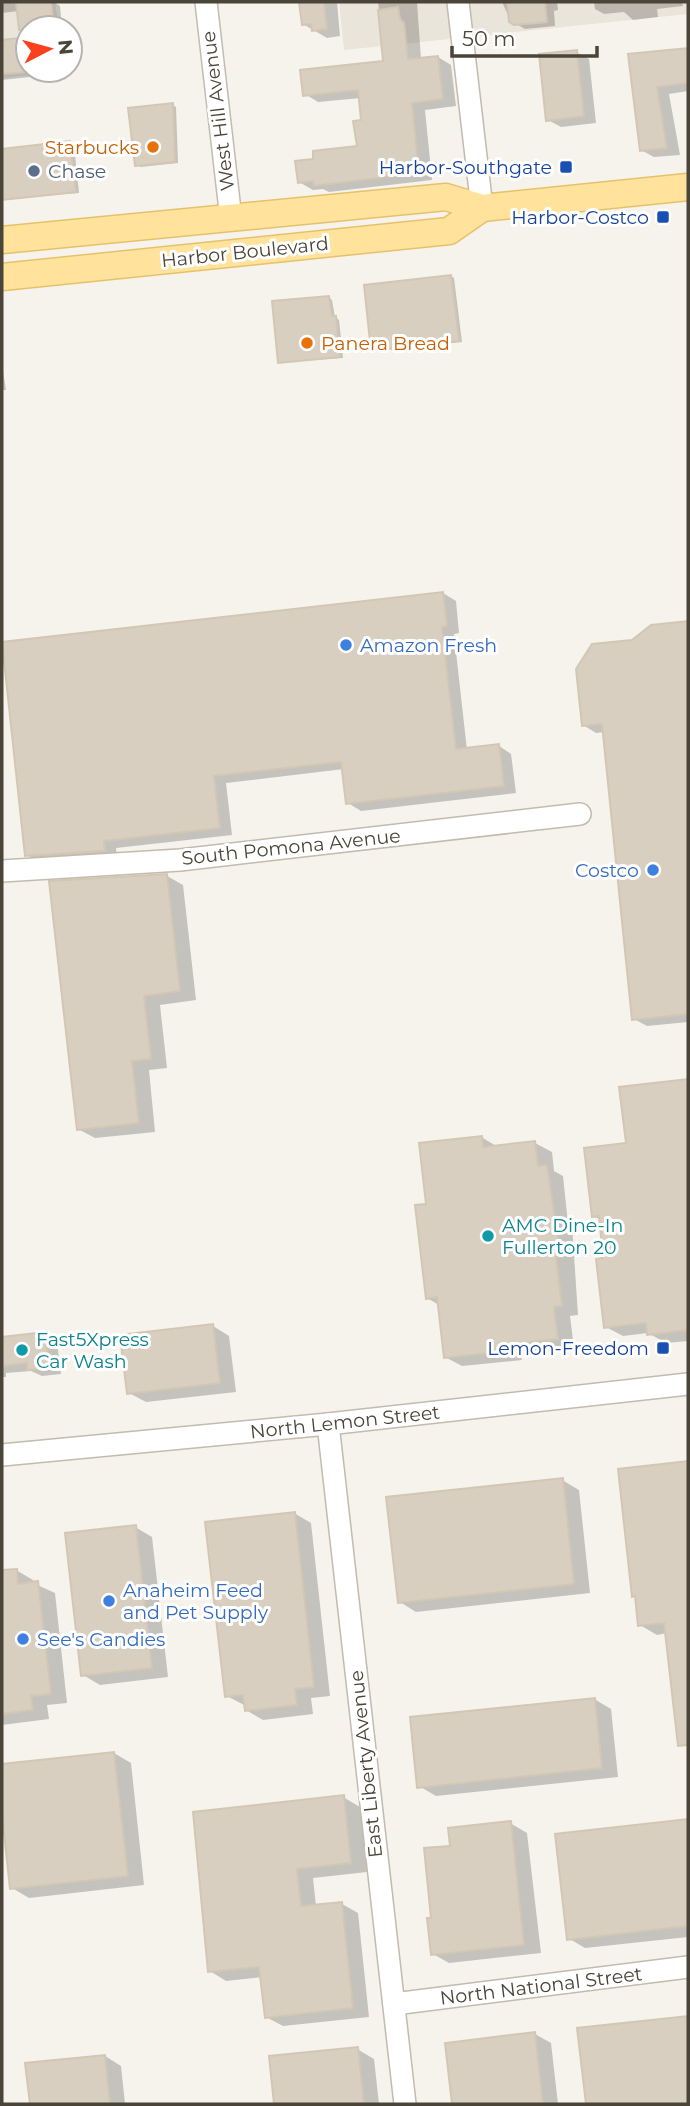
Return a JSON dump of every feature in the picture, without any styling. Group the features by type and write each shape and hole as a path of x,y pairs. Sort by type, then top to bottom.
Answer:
{"main road":[{"name":"Harbor Boulevard","path":"2,240 446,197 482,208 688,187"},
{"name":"Harbor Boulevard","path":"2,277 449,231 482,208"},
{"path":"106,266 120,253 209,239 220,233 231,219"}],"street":[{"name":"West Hill Avenue","path":"206,2 231,219"},
{"path":"458,2 482,208"},
{"name":"South Pomona Avenue","path":"2,871 180,860 580,814"},
{"name":"North Lemon Street","path":"2,1455 328,1424 688,1384"},
{"name":"East Liberty Avenue","path":"328,1424 405,2104"},
{"name":"North National Street","path":"394,2004 688,1967"}],"shaded area":[{"path":"2,2 55,2 57,14 14,14 14,77 2,78"},
{"path":"339,2 688,2 688,14 344,50"}],"building":[{"path":"16,2 51,2 52,14 17,14"},
{"path":"299,2 324,2 327,29 312,31 311,24 302,25"},
{"path":"507,2 545,2 547,22 514,25 509,22"},
{"path":"398,7 400,19 404,23 408,59 438,56 443,99 412,103 419,173 314,186 313,181 298,183 295,161 313,159 313,151 357,146 353,121 361,120 358,90 303,96 300,70 383,61 378,10"},
{"path":"14,39 14,73 2,74 2,40"},
{"path":"688,48 688,83 657,87 667,148 640,151 628,54"},
{"path":"577,50 584,116 546,121 539,54"},
{"name":"Starbucks","path":"173,103 175,162 135,166 128,108"},
{"path":"70,141 76,192 2,200 2,149"},
{"path":"451,275 459,341 371,351 364,285"},
{"name":"Panera Bread","path":"329,296 332,316 336,316 340,357 278,363 272,301"},
{"path":"443,592 447,626 442,627 456,749 499,744 504,786 346,804 341,762 214,776 220,828 104,841 105,851 25,856 2,642"},
{"name":"Costco","path":"688,621 688,1014 632,1020 602,724 582,726 576,669 592,644 632,640 651,625"},
{"path":"167,874 180,991 144,996 151,1059 132,1061 139,1123 77,1130 49,881"},
{"name":"AMC Dine-In Fullerton 20","path":"688,1079 688,1330 647,1335 646,1323 604,1328 596,1259 603,1258 599,1216 592,1217 584,1148 626,1143 619,1087"},
{"name":"AMC Dine-In Fullerton 20","path":"482,1136 483,1147 535,1141 538,1166 547,1165 561,1257 556,1257 562,1306 554,1307 558,1339 505,1345 506,1351 444,1358 437,1297 426,1299 415,1205 426,1204 419,1143"},
{"path":"213,1324 220,1383 127,1394 120,1335"},
{"name":"Fast5Xpress Car Wash","path":"45,1332 49,1368 27,1370 27,1363 2,1366 2,1337"},
{"path":"688,1461 688,1745 678,1746 664,1623 638,1626 635,1596 632,1597 618,1469"},
{"path":"563,1478 574,1584 398,1603 386,1497"},
{"path":"295,1512 314,1687 295,1689 297,1705 245,1711 243,1695 225,1697 205,1522"},
{"name":"Anaheim Feed and Pet Supply","path":"136,1525 152,1668 81,1676 65,1533"},
{"name":"See's Candies","path":"17,1569 18,1584 38,1581 51,1694 31,1696 33,1710 2,1714 2,1570"},
{"path":"595,1698 602,1768 417,1788 410,1717"},
{"path":"114,1752 128,1876 10,1889 2,1814 2,1764"},
{"path":"344,1795 351,1863 297,1869 301,1906 342,1902 353,2008 265,2018 259,1967 208,1972 193,1812"},
{"path":"688,1819 688,1926 567,1940 555,1834"},
{"path":"511,1821 524,1945 431,1955 427,1918 431,1918 424,1848 450,1846 448,1828"},
{"path":"688,2016 688,2104 586,2104 577,2028"},
{"path":"535,2032 543,2104 452,2104 445,2043"},
{"path":"358,2047 364,2104 274,2104 269,2056"},
{"path":"105,2055 110,2104 30,2104 25,2063"}],"place":[{"name":"Starbucks","path":"153,147"},
{"name":"Harbor-Southgate","path":"566,167"},
{"name":"Chase","path":"34,171"},
{"name":"Harbor-Costco","path":"663,217"},
{"name":"Panera Bread","path":"307,343"},
{"name":"Amazon Fresh","path":"346,645"},
{"name":"Costco","path":"653,870"},
{"name":"AMC Dine-In Fullerton 20","path":"488,1236"},
{"name":"Lemon-Freedom","path":"663,1348"},
{"name":"Fast5Xpress Car Wash","path":"22,1350"},
{"name":"Anaheim Feed and Pet Supply","path":"109,1601"},
{"name":"See's Candies","path":"23,1639"}]}
